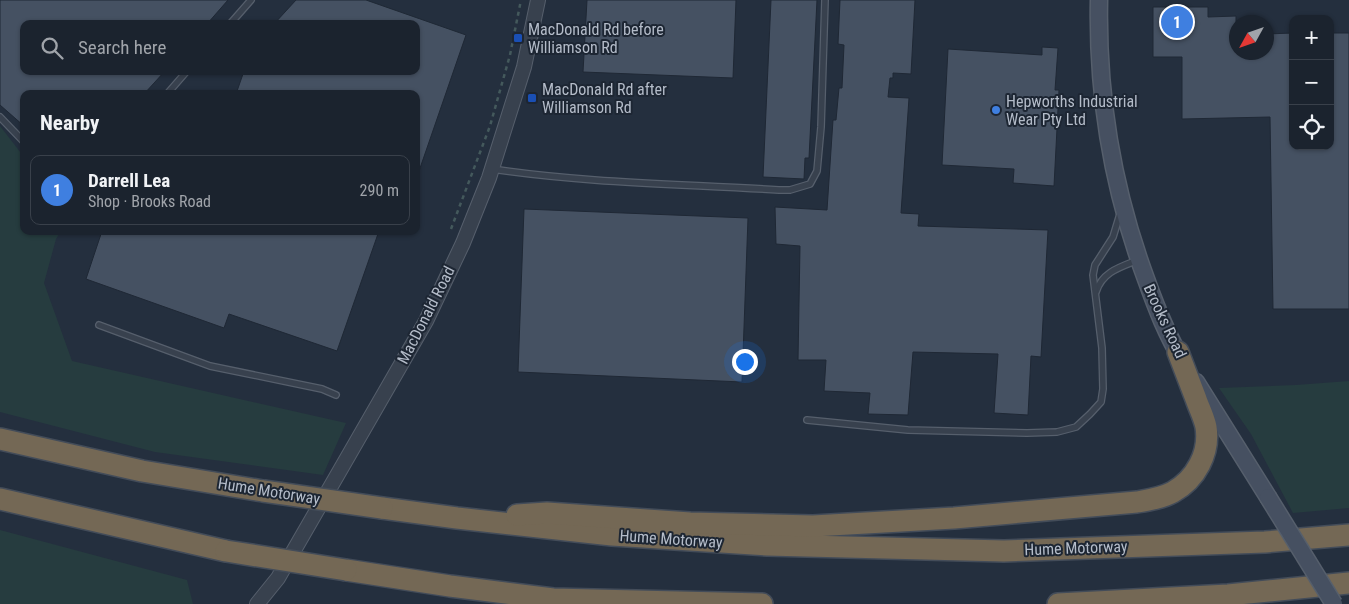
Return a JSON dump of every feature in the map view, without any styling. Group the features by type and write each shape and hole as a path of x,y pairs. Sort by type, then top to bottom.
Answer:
{"highway":[{"path":"457,518 547,513 690,524 813,526 954,518 1148,500 1173,492 1186,483 1198,468 1205,448 1204,420 1178,352"},
{"name":"Hume Motorway","path":"0,439 142,471 263,491 457,518 612,535 767,545 1004,551 1265,542 1349,535"},
{"path":"0,500 226,550 450,586 598,604"},
{"path":"1058,604 1228,595 1349,583"},
{"path":"553,599 762,604"}],"main road":[{"name":"Brooks Road","path":"1100,0 1099,36 1103,95 1112,155 1122,203 1139,260 1158,312 1178,352 1334,604"}],"street":[{"name":"MacDonald Road","path":"257,604 278,578 426,321 464,239 492,169 524,67 538,0"}],"lane":[{"path":"234,20 252,0"},
{"path":"492,169 590,179 784,190 810,184 817,171 821,127 825,0"},
{"path":"170,90 184,75"},
{"path":"0,117 20,138"},
{"path":"807,420 908,430 968,432 1057,432 1076,427 1101,402 1103,389 1102,348 1093,280 1094,270 1113,237 1122,203"},
{"path":"1096,299 1098,285 1103,278 1118,268 1139,260"},
{"path":"99,325 210,366 322,389 336,395"}],"path":[{"path":"451,229 490,126 510,54 521,0"}],"green space":[{"path":"0,126 20,152 20,235 58,235 44,283 72,361 346,423 323,475 155,452 0,412"},
{"path":"1349,381 1349,508 1293,513 1251,434 1219,388"},
{"path":"0,530 187,580 193,604 0,604"}],"building":[{"path":"0,0 228,0 210,20 20,20 20,75 161,75 148,90 20,90 20,122 0,105"},
{"path":"296,0 366,0 466,35 420,168 420,90 237,90 243,75 420,75 420,20 278,20"},
{"path":"587,0 736,0 733,78 583,72"},
{"path":"771,0 817,0 809,158 805,158 804,179 763,177"},
{"path":"840,0 915,0 911,74 893,73 893,78 890,78 888,97 909,98 901,213 919,214 918,226 1048,230 1041,357 1031,356 1028,415 994,413 998,354 913,352 908,415 868,414 870,393 824,391 826,360 798,360 800,246 776,244 775,207 827,210 833,120 836,120 839,88 842,88 844,45 838,44"},
{"path":"1153,7 1208,7 1208,17 1229,16 1229,60 1274,60 1274,34 1289,33 1289,150 1334,150 1334,33 1349,33 1349,309 1273,309 1270,117 1182,119 1182,57 1153,57"},
{"path":"1042,47 1058,48 1055,90 1059,90 1054,186 1013,183 1014,169 942,165 948,49 1042,55"},
{"path":"524,209 748,218 742,382 518,372"},
{"path":"101,235 378,235 337,351 229,314 224,328 86,279"}],"place":[{"name":"Darrell Lea","path":"1177,22"},
{"name":"MacDonald Rd before Williamson Rd","path":"518,38"},
{"name":"MacDonald Rd after Williamson Rd","path":"532,98"},
{"name":"Hepworths Industrial Wear Pty Ltd","path":"996,110"}]}
